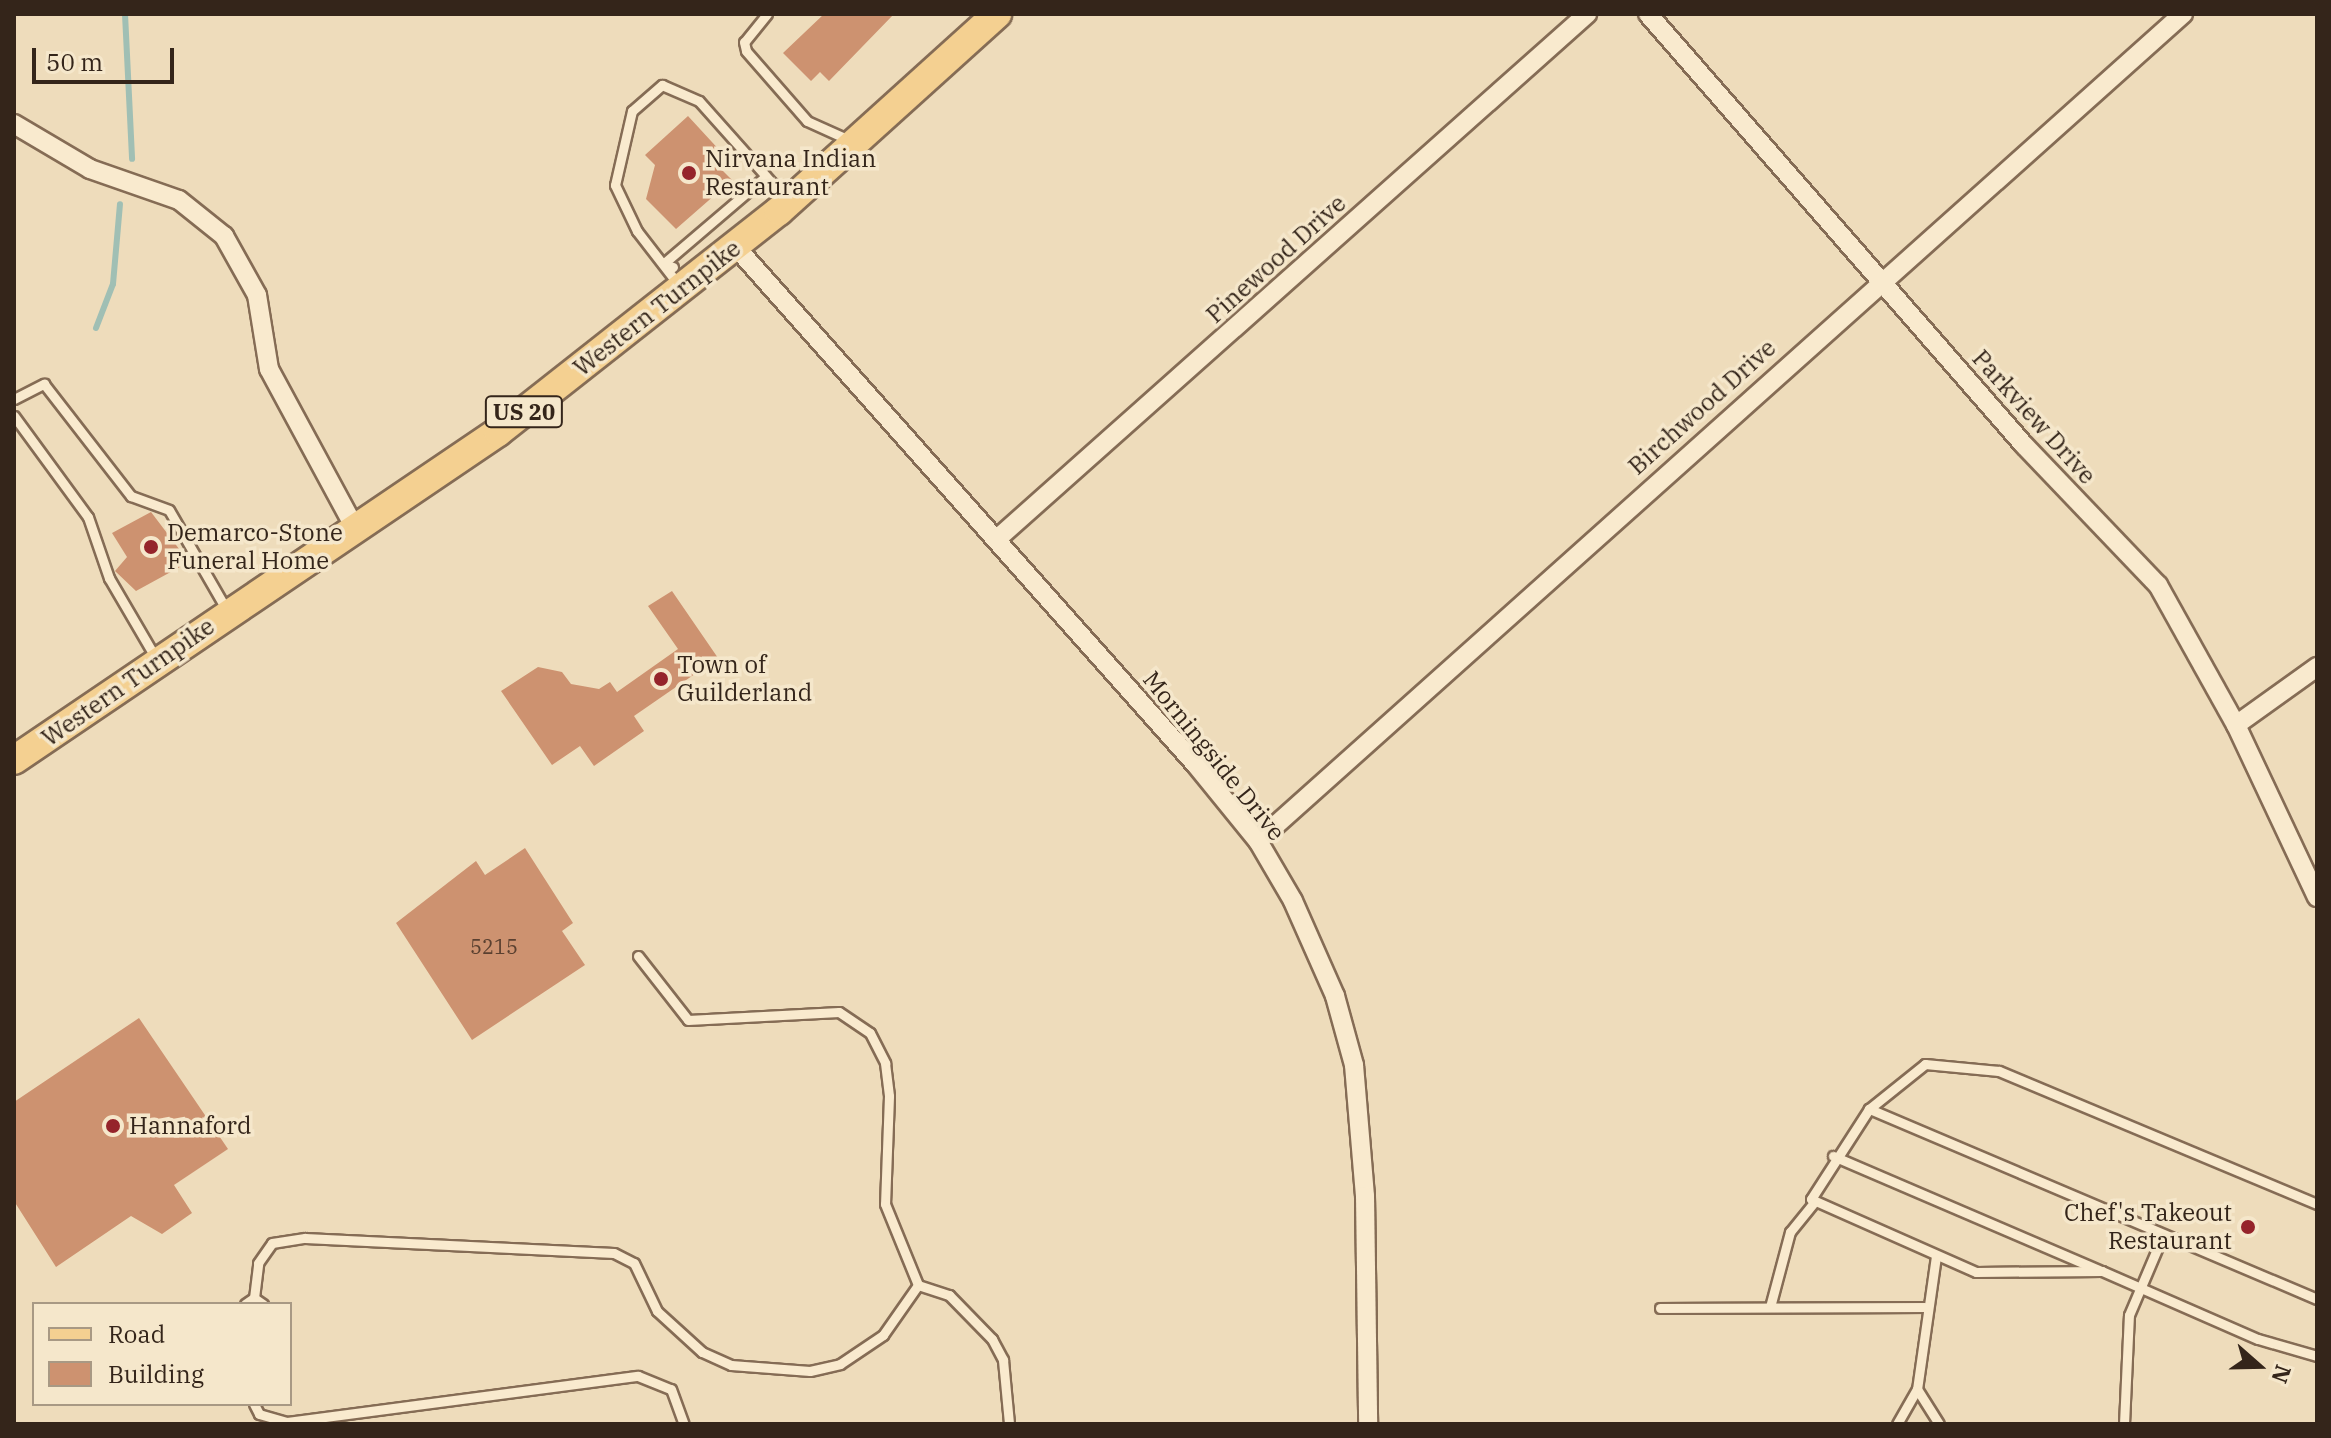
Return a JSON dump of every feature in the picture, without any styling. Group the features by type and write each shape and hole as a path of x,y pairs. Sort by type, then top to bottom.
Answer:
{"main road":[{"name":"Western Turnpike","path":"14,760 228,612 356,530 498,432 673,273 735,246 796,196 997,14"}],"street":[{"name":"Pinewood Drive","path":"997,539 1587,14"},
{"name":"Parkview Drive","path":"1648,14 1879,279 2158,585 2236,725 2317,897"},
{"name":"Birchwood Drive","path":"1258,841 1879,279 2183,14"},
{"path":"14,124 90,169 179,200 224,236 257,295 269,369 356,530"},
{"name":"Morningside Drive","path":"735,246 997,539 1258,841 1309,933 1354,1065 1365,1196 1368,1424"},
{"path":"2236,725 2317,667"}],"lane":[{"path":"767,14 744,42 746,51 807,121 857,141"},
{"path":"766,176 673,273 615,185 632,111 662,85 699,101 766,176 796,196"},
{"path":"14,399 44,384 131,496 169,510 228,612"},
{"path":"14,416 88,517 109,578 158,661"},
{"path":"638,956 688,1020 839,1012 870,1033 885,1063 889,1096 885,1204 918,1285 949,1295 992,1339 1003,1360 1009,1424"},
{"path":"1770,1307 1790,1232 1814,1202 1813,1189 1833,1156 1869,1109 1925,1064 1999,1071 2317,1204"},
{"path":"1869,1109 2317,1299"},
{"path":"1833,1156 2142,1286 2258,1339 2317,1356"},
{"path":"1814,1202 1936,1256 1986,1274 2102,1271"},
{"path":"2124,1424 2125,1334 2163,1235"},
{"path":"259,1301 258,1263 272,1243 305,1238 614,1253 634,1263 657,1311 702,1352 731,1365 810,1371 840,1364 883,1335 918,1285"},
{"path":"1897,1424 1917,1389 1924,1307 1936,1256"},
{"path":"1660,1308 1924,1307"},
{"path":"255,1406 259,1414 287,1422 638,1376 671,1389 684,1424"},
{"path":"1917,1389 1939,1424"}],"building":[{"path":"824,14 894,14 829,81 820,72 811,81 783,53"},
{"name":"Nirvana Indian Restaurant","path":"688,116 723,154 715,163 732,180 676,229 646,199 655,165 645,155"},
{"name":"Demarco-Stone Funeral Home","path":"151,512 189,562 136,591 115,571 127,557 112,533"},
{"name":"Town of Guilderland","path":"672,591 718,658 634,716 644,731 594,766 580,746 552,765 501,691 538,667 562,672 571,684 599,689 610,682 617,692 678,649 648,606"},
{"path":"525,848 573,923 562,931 585,965 472,1040 396,923 476,861 485,875"},
{"name":"Hannaford","path":"139,1018 228,1149 174,1185 192,1213 162,1234 131,1216 56,1267 14,1201 14,1102"}],"waterway":[{"path":"125,14 132,159"},
{"path":"96,328 113,284 120,204"}],"place":[{"name":"Nirvana Indian Restaurant","path":"689,173"},
{"name":"Demarco-Stone Funeral Home","path":"151,547"},
{"name":"Town of Guilderland","path":"661,679"},
{"name":"Hannaford","path":"113,1126"},
{"name":"Chef's Takeout Restaurant","path":"2248,1227"}]}
